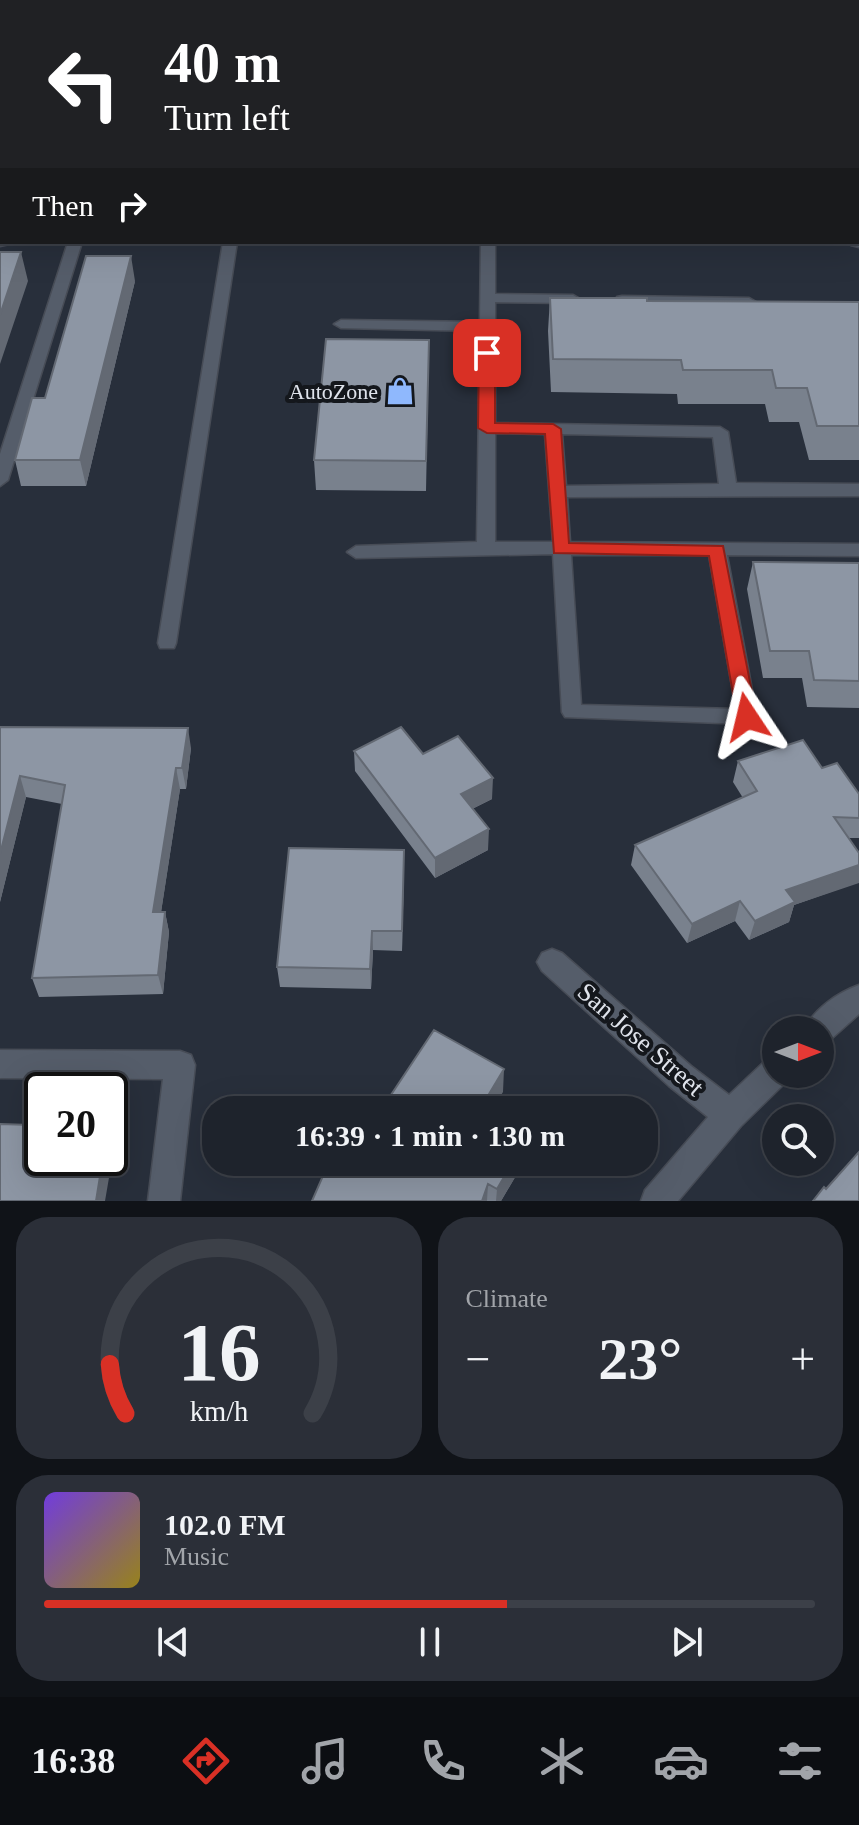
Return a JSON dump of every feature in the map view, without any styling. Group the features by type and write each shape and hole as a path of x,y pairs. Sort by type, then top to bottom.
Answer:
{"street":[{"name":"San Jose Street","path":"552,962 680,1076 730,1115"},
{"path":"834,1016 859,998"},
{"path":"0,1064 180,1065 164,1201"},
{"path":"657,1201 730,1115 762,1084"}],"lane":[{"path":"0,480 74,244"},
{"path":"167,643 230,244"},
{"path":"486,548 488,244"},
{"path":"487,298 766,302"},
{"path":"341,324 487,327"},
{"path":"487,428 720,432 728,489"},
{"path":"553,429 572,712 747,717 717,550"},
{"path":"558,492 859,490"},
{"path":"356,552 486,548 859,550"}],"building":[{"path":"0,252 21,252 0,315"},
{"path":"86,256 131,256 80,460 15,460 32,398 45,398"},
{"path":"550,298 859,302 859,426 817,426 807,388 776,388 772,370 683,370 681,360 553,359"},
{"path":"326,339 429,340 426,461 314,460"},
{"path":"753,562 859,563 859,681 814,680 809,651 770,651"},
{"path":"0,727 188,728 182,768 176,768 153,912 165,912 158,975 32,978 65,785 20,776 0,854"},
{"path":"401,727 423,754 458,736 493,778 461,794 489,829 435,858 354,751"},
{"path":"803,740 822,768 837,763 859,794 859,818 834,817 859,853 859,865 786,890 795,902 755,921 740,901 692,924 635,845 757,791 738,761"},
{"path":"289,848 404,850 402,931 372,931 370,969 277,967"},
{"path":"434,1030 504,1069 488,1096 390,1096"},
{"path":"0,1124 24,1125 24,1176 100,1176 96,1201 0,1201"},
{"path":"859,1152 859,1201 813,1201 824,1187 826,1189"},
{"path":"323,1176 505,1176 497,1189 488,1184 482,1201 312,1201"}],"place":[{"name":"AutoZone","path":"400,391"}],"route":[{"path":"487,353 487,428 553,429 560,549 717,550 747,717"}]}
